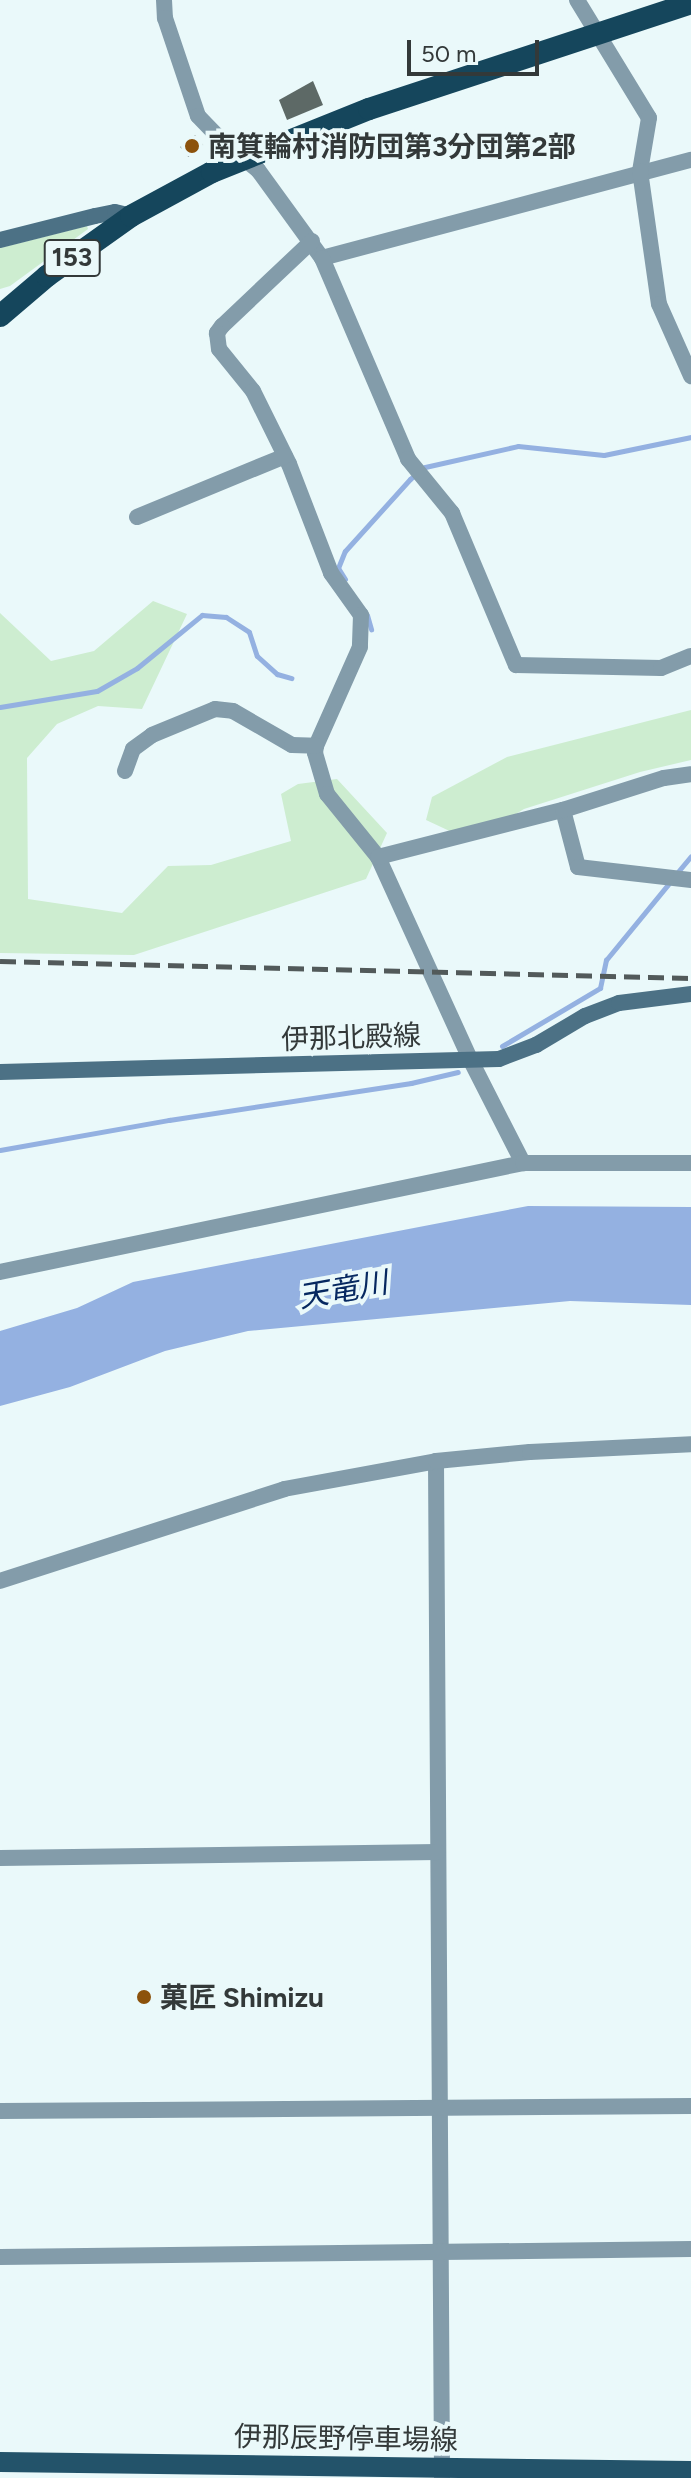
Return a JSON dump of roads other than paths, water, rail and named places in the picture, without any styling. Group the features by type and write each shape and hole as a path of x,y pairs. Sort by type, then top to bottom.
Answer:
{"highway":[{"name":"153","path":"5,306 131,216 183,186 245,158 369,109 691,3"}],"main road":[{"path":"0,240 115,212 131,216"},
{"name":"伊那北殿線","path":"0,1072 499,1059 536,1045 585,1016 619,1003 691,994"},
{"name":"伊那辰野停車場線","path":"0,2462 441,2472 683,2473"}],"street":[{"path":"164,0 165,18 198,116 258,170 322,258 413,465 452,513 516,665 661,668 691,656"},
{"path":"577,0 595,35 649,118 640,171 659,304 691,376"},
{"path":"322,258 640,171 691,160"},
{"path":"312,241 217,333 219,349 253,391 285,456 331,573 361,615 360,647 316,746 315,753 327,794 378,857 470,1059 523,1163"},
{"path":"137,517 285,456"},
{"path":"125,771 133,749 152,735 215,709 233,711 292,745 316,746"},
{"path":"378,857 563,810 664,778 691,774"},
{"path":"563,810 578,867 678,879"},
{"path":"0,1272 523,1163 691,1163"},
{"path":"0,1581 284,1489 436,1461 530,1452 691,1444"},
{"path":"436,1461 441,2472"},
{"path":"0,1858 438,1852"},
{"path":"0,2111 691,2106"},
{"path":"0,2257 691,2249"}],"water":[{"name":"天竜川","path":"528,1206 691,1207 691,1305 570,1301 248,1331 165,1351 70,1387 0,1406 0,1331 77,1308 133,1282"}],"waterway":[{"path":"345,579 338,568 345,551 410,479 425,467 518,446 604,455 691,437"},
{"path":"0,707 97,691 137,668 202,615 226,617 249,632 257,656 277,674 291,678"},
{"path":"367,615 371,629"},
{"path":"676,874 691,856"},
{"path":"502,1046 600,988 606,960 670,882"},
{"path":"0,1150 169,1120 411,1083 458,1072"}],"railway":[{"path":"0,961 691,978"}],"place":[{"name":"南箕輪村消防団第3分団第2部","path":"192,146"},
{"name":"菓匠 Shimizu","path":"144,1997"}]}
